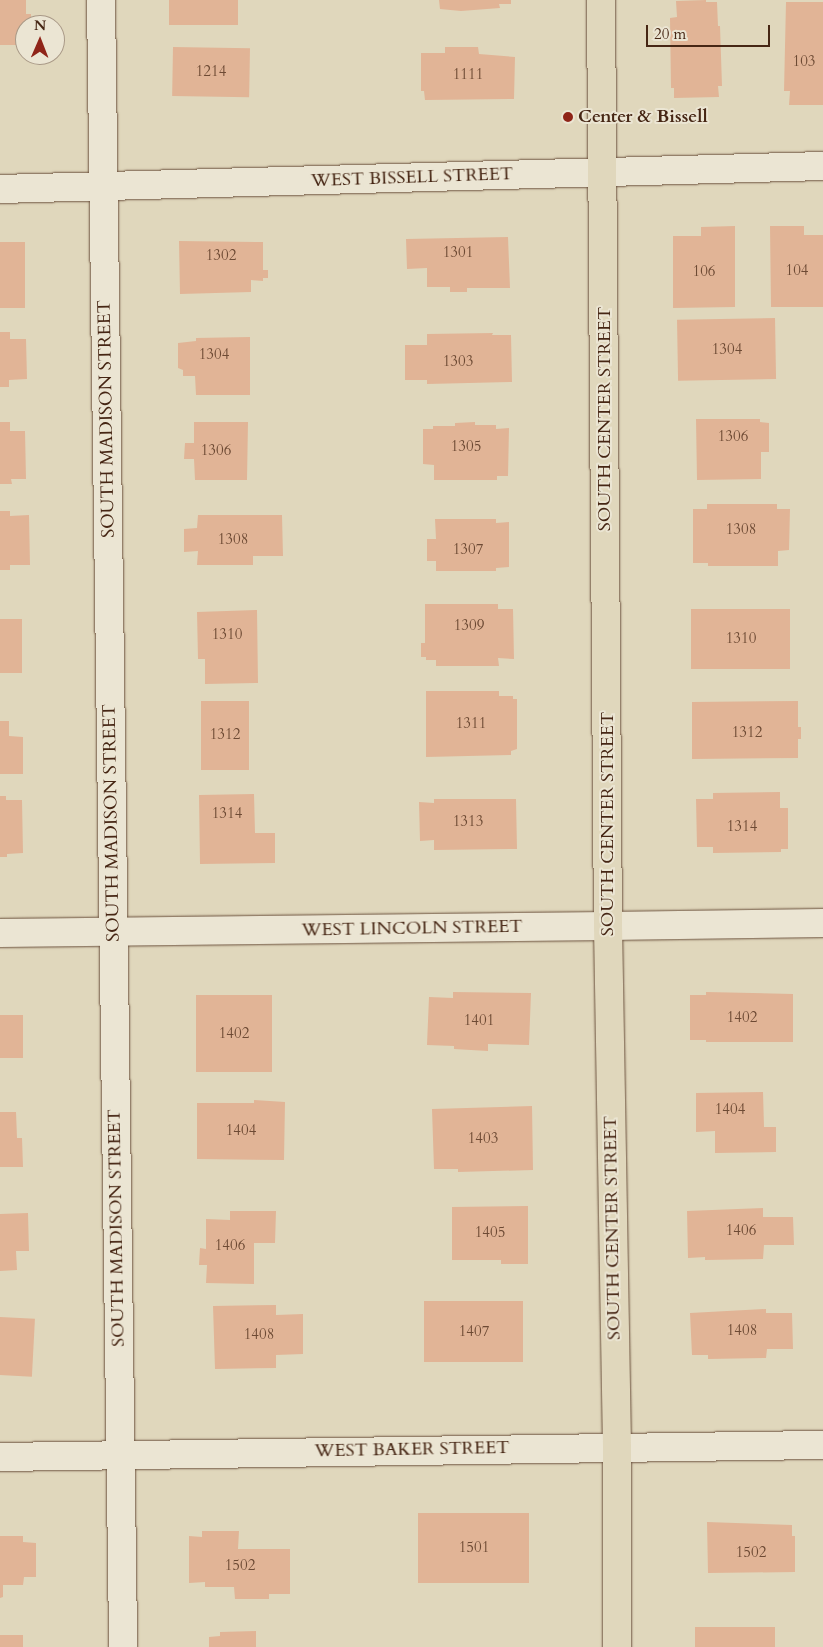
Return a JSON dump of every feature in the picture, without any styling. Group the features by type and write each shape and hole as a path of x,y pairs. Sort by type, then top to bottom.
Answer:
{"main road":[{"name":"SOUTH CENTER STREET","path":"601,0 608,926 617,1448 617,1647"}],"street":[{"name":"SOUTH MADISON STREET","path":"101,0 123,1647"},
{"name":"WEST BISSELL STREET","path":"0,189 823,166"},
{"name":"WEST LINCOLN STREET","path":"0,933 823,923"},
{"name":"WEST BAKER STREET","path":"0,1456 823,1445"}],"building":[{"path":"0,0 26,0 26,14 31,15 15,15 15,45 0,45"},
{"path":"169,0 238,0 238,25 169,25"},
{"path":"439,0 511,0 511,4 499,4 500,8 461,11 440,9"},
{"path":"706,0 706,2 717,2 718,26 720,26 722,86 718,86 719,97 674,98 674,88 671,88 670,18 677,17 676,1"},
{"path":"786,2 823,2 823,105 789,105 790,91 784,91"},
{"path":"173,47 250,48 249,97 172,96"},
{"path":"445,47 478,47 479,54 515,57 514,99 425,100 424,91 421,91 421,53 445,53"},
{"path":"735,226 735,307 673,308 673,236 701,236 701,227"},
{"path":"770,226 804,226 804,235 823,235 823,307 771,307"},
{"path":"508,237 510,288 467,288 467,292 450,292 450,287 427,287 427,268 407,269 406,239"},
{"path":"179,241 263,242 263,270 268,270 268,278 263,278 263,281 251,280 251,292 180,294"},
{"path":"0,242 25,242 25,308 0,308"},
{"path":"775,318 776,379 678,381 677,320"},
{"path":"0,332 10,332 10,339 26,339 27,379 9,380 9,387 0,387"},
{"path":"493,333 492,335 511,335 512,382 427,384 427,380 405,380 405,345 427,345 427,334"},
{"path":"250,337 250,395 196,395 195,376 183,376 183,370 178,368 178,343 196,341 196,338"},
{"path":"696,419 760,419 760,422 769,423 769,452 761,452 761,479 697,480"},
{"path":"0,422 10,422 10,431 25,431 26,479 11,479 12,484 0,484"},
{"path":"194,422 248,422 247,480 195,480 194,459 184,459 185,443 194,443"},
{"path":"475,422 475,425 496,425 496,429 509,428 508,476 497,476 497,480 434,480 434,465 423,464 423,429 433,429 433,426 455,426 455,423"},
{"path":"707,504 777,504 777,509 790,509 789,550 778,551 778,566 708,566 708,563 693,563 693,509 707,509"},
{"path":"0,511 10,511 10,516 29,515 30,565 10,565 10,570 0,570"},
{"path":"198,515 282,515 283,556 253,556 253,565 197,565 198,551 184,552 184,529 197,528"},
{"path":"435,519 496,519 496,523 509,522 509,567 496,568 496,571 436,571 436,561 427,561 427,539 436,539"},
{"path":"425,604 498,604 498,609 513,609 514,659 498,658 499,666 436,666 436,660 426,660 426,657 421,657 421,643 425,643"},
{"path":"691,609 790,609 790,669 691,669"},
{"path":"257,610 258,683 205,684 205,659 198,659 197,612"},
{"path":"0,619 22,619 22,673 0,673"},
{"path":"426,691 499,691 499,696 513,696 513,699 517,699 517,749 511,751 511,755 426,757"},
{"path":"201,701 249,701 249,770 201,770"},
{"path":"798,701 798,727 801,727 801,739 798,739 798,758 692,759 692,702"},
{"path":"0,721 9,721 9,736 23,737 23,774 0,774"},
{"path":"780,792 780,808 788,808 788,849 781,849 781,852 713,853 713,847 697,847 696,799 713,799 713,793"},
{"path":"254,794 255,833 275,833 275,863 200,864 199,795"},
{"path":"0,796 6,796 6,800 22,800 23,853 7,854 7,857 0,857"},
{"path":"434,799 516,799 517,849 434,850 434,840 420,841 419,802 434,803"},
{"path":"453,992 531,993 529,1045 488,1044 488,1051 454,1049 454,1046 427,1045 429,997 453,998"},
{"path":"706,992 793,994 793,1042 706,1042 706,1040 690,1040 690,995 706,995"},
{"path":"196,995 272,995 272,1072 196,1072"},
{"path":"0,1015 23,1015 23,1058 0,1058"},
{"path":"763,1092 764,1127 776,1127 776,1152 715,1153 715,1131 696,1132 696,1093"},
{"path":"254,1100 285,1102 284,1160 197,1159 197,1103 254,1103"},
{"path":"532,1106 533,1170 458,1172 458,1169 434,1169 432,1109"},
{"path":"0,1112 16,1112 17,1138 22,1138 23,1167 0,1167"},
{"path":"528,1206 528,1264 501,1264 501,1260 452,1260 452,1207"},
{"path":"763,1208 763,1217 793,1217 794,1245 764,1245 763,1259 705,1260 705,1257 688,1258 687,1211"},
{"path":"230,1211 276,1211 275,1243 254,1243 254,1284 206,1283 207,1265 199,1265 200,1248 206,1249 206,1219 230,1220"},
{"path":"28,1213 29,1251 16,1251 17,1270 0,1271 0,1214"},
{"path":"424,1301 523,1301 523,1362 424,1362"},
{"path":"276,1305 276,1315 303,1314 303,1354 276,1355 276,1368 215,1369 213,1306"},
{"path":"766,1309 766,1313 792,1313 793,1349 767,1349 766,1358 708,1359 708,1355 692,1355 690,1313"},
{"path":"0,1317 35,1319 32,1377 0,1375"},
{"path":"418,1513 529,1513 529,1583 418,1583"},
{"path":"707,1522 792,1525 792,1536 795,1536 795,1572 708,1573"},
{"path":"202,1531 239,1531 238,1549 290,1549 290,1594 269,1594 269,1599 235,1599 234,1587 205,1587 205,1582 189,1583 189,1536 202,1537"},
{"path":"0,1536 23,1536 23,1542 36,1543 36,1577 24,1577 23,1585 3,1585 3,1597 0,1598"},
{"path":"695,1627 775,1627 775,1647 695,1647"},
{"path":"256,1631 256,1647 209,1647 209,1637 220,1636 220,1632"},
{"path":"0,1635 23,1635 23,1647 0,1647"}],"place":[{"name":"Center & Bissell","path":"568,117"}]}
